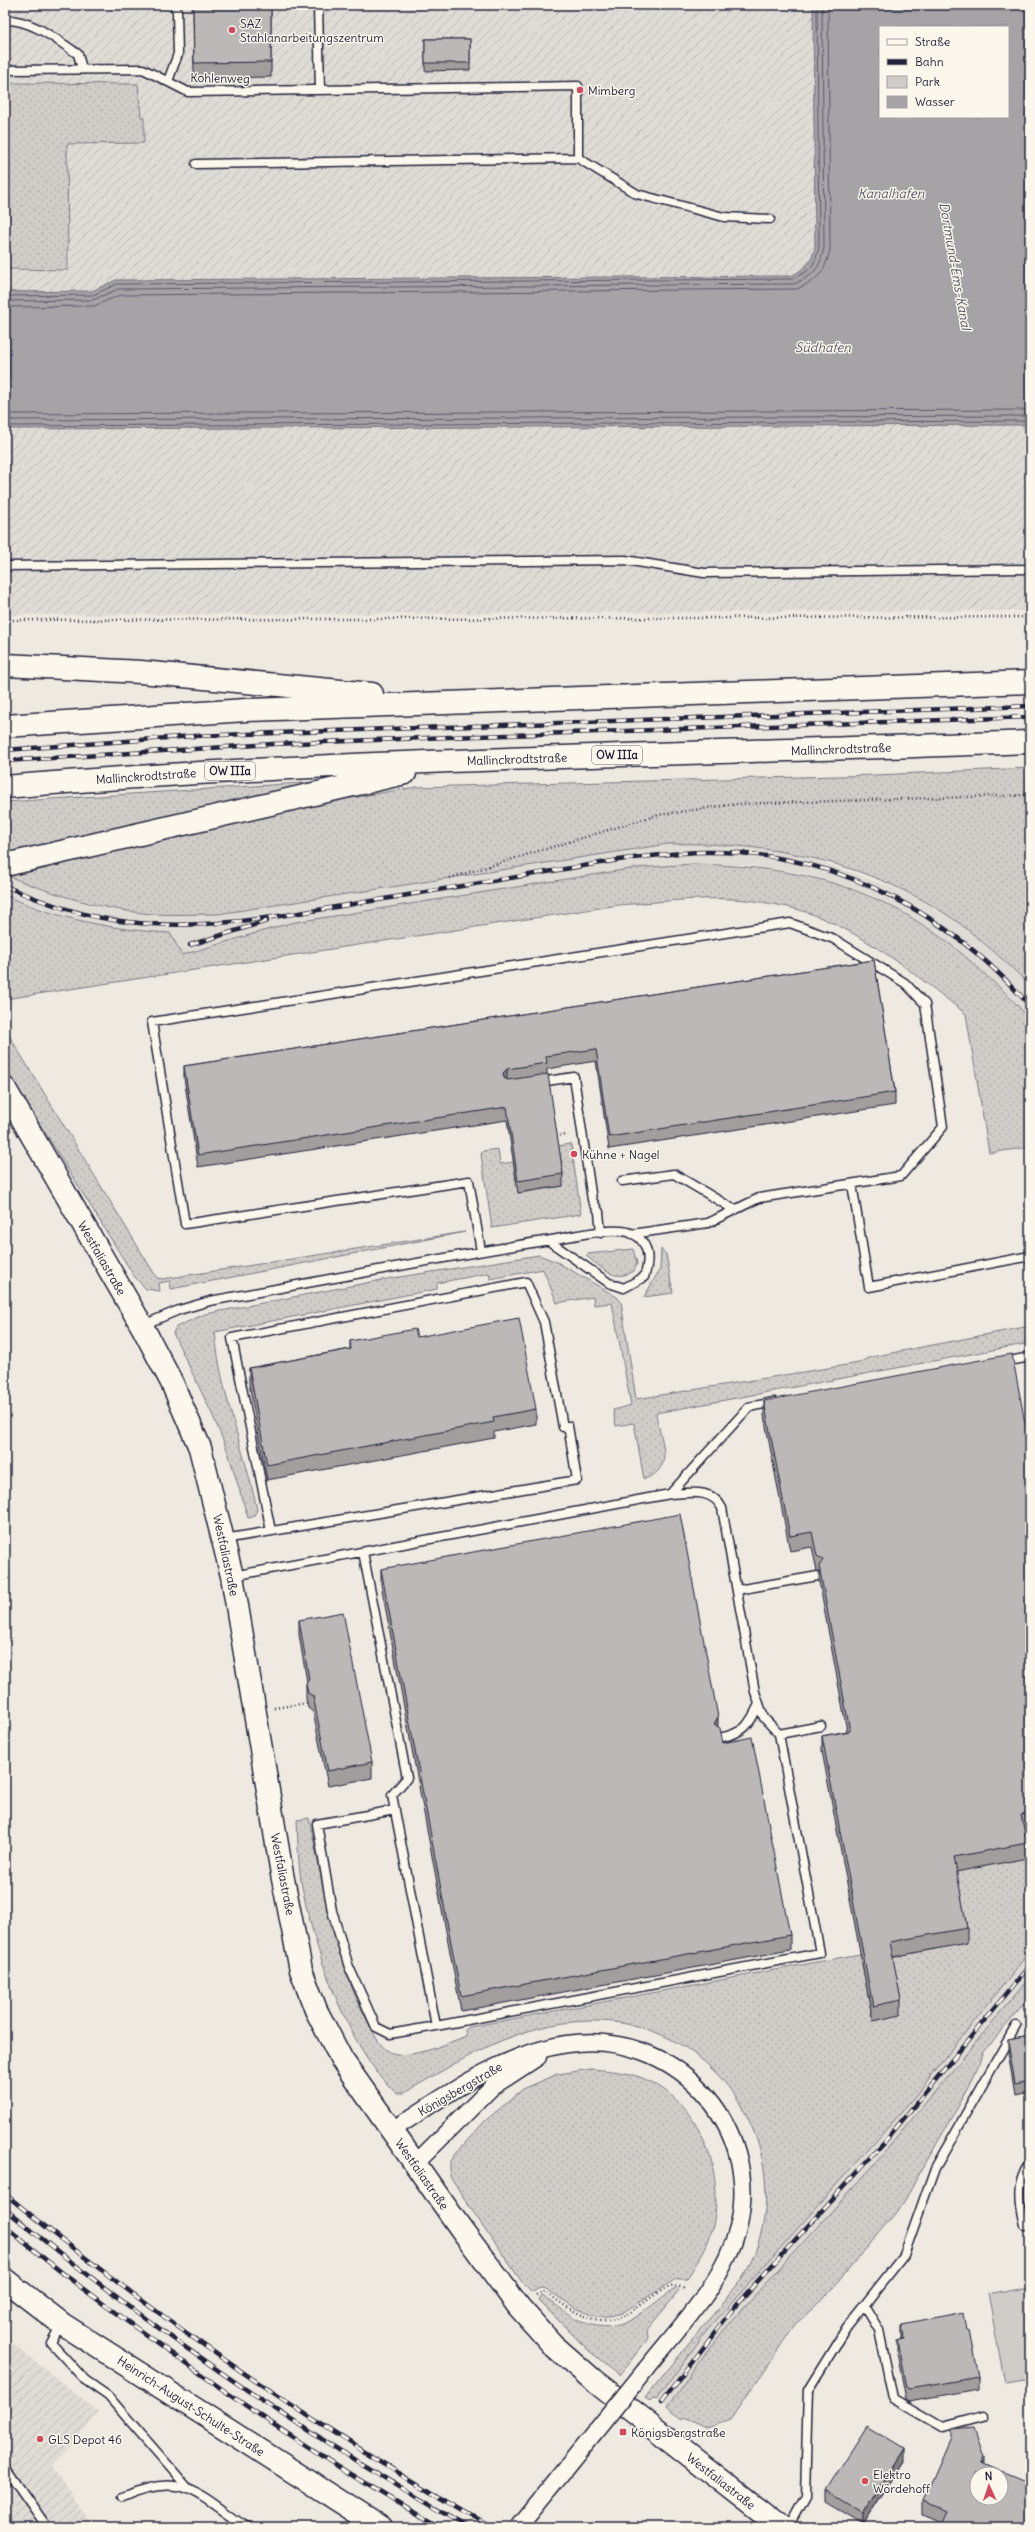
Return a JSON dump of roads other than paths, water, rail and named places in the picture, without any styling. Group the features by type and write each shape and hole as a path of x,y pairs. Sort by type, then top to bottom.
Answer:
{"main road":[{"path":"5,665 141,672 457,702"},
{"path":"942,684 1030,670"},
{"path":"5,726 223,711 1030,682"},
{"name":"Mallinckrodtstraße","path":"5,787 125,777 455,761 1030,742"},
{"path":"5,865 455,761"},
{"name":"Westfaliastraße","path":"5,1089 142,1326 172,1383 200,1448 224,1539 232,1576 254,1711 301,1970 316,2010 342,2060 391,2131 519,2307 553,2345 593,2380 781,2527"},
{"name":"Heinrich-August-Schulte-Straße","path":"5,2280 62,2324 380,2527"}],"street":[{"name":"Königsbergstraße","path":"391,2131 498,2065 554,2047 582,2042 615,2044 667,2062 696,2084 715,2106 727,2125 739,2159 742,2188 741,2213 730,2253 702,2300 518,2527"},
{"name":"Königsbergstraße","path":"415,2164 492,2087 554,2047"}],"lane":[{"path":"168,80 178,54 177,11 174,5"},
{"path":"318,5 320,90"},
{"path":"5,20 14,20 45,32 78,54 82,69"},
{"name":"Kohlenweg","path":"5,70 143,69 168,80 188,92 578,86 578,158"},
{"path":"196,164 578,158 636,194 724,216 770,219"},
{"path":"5,566 625,560 704,572 1030,569"},
{"path":"481,1251 469,1181 185,1224 152,1022 790,923 834,938 905,983 925,1004 943,1127 901,1176 759,1198 708,1223 632,1234"},
{"path":"530,1083 574,1077 592,1200 599,1212 601,1233"},
{"path":"622,1181 674,1174 735,1210"},
{"path":"852,1184 869,1287 1030,1256"},
{"path":"142,1326 180,1310 210,1301 481,1251 601,1233 620,1231 632,1234 642,1241 648,1251 648,1265 644,1277 624,1288 610,1283 549,1241"},
{"path":"224,1539 577,1480 568,1426 563,1427 544,1322 526,1282 232,1338 271,1531"},
{"path":"999,1363 1030,1357"},
{"path":"670,1494 749,1407 780,1401"},
{"path":"232,1576 670,1494 703,1492 718,1499 722,1508 759,1704 764,1718 779,1734 820,1952 390,2034 376,2027 349,1967 332,1911 317,1824 394,1810"},
{"path":"363,1552 407,1778 392,1795 436,2026"},
{"path":"737,1590 818,1576"},
{"path":"719,1738 734,1735 750,1725 759,1704"},
{"path":"779,1734 821,1726"},
{"path":"788,2527 805,2496 808,2390 847,2327 904,2255 935,2168 1016,2026"},
{"path":"1025,2226 1019,2195 1024,2173 1030,2164"},
{"path":"864,2306 879,2330 893,2398 943,2427 984,2416"},
{"path":"62,2324 51,2343 85,2380 108,2396 188,2488"},
{"path":"5,2467 47,2527"},
{"path":"123,2497 144,2487 167,2484 188,2488 209,2500 246,2527"}],"water":[{"name":"Südhafen","path":"813,5 1030,5 1030,425 5,429 5,292 92,291 116,280 791,276 807,265 812,258 815,247"}],"railway":[{"path":"5,750 194,736 1030,706"},
{"path":"5,761 273,744 1030,717"},
{"path":"5,886 50,904 113,920 161,924 225,923 289,915 625,859 697,852 754,854 800,862 843,876 885,893 925,916 963,942 998,972 1030,1006"},
{"path":"190,945 267,921"},
{"path":"661,2403 736,2305 886,2140 1030,1965"},
{"path":"5,2194 121,2285 241,2371 365,2452 492,2527"},
{"path":"5,2209 172,2338 288,2418 348,2456 469,2527"},
{"path":"5,2226 49,2263 95,2298 249,2408 375,2490 440,2527"}],"place":[{"name":"SAZ Stahlanarbeitungszentrum","path":"232,30"},
{"name":"Mimberg","path":"580,90"},
{"name":"Kühne + Nagel","path":"574,1154"},
{"name":"Königsbergstraße","path":"623,2432"},
{"name":"GLS Depot 46","path":"40,2439"},
{"name":"Elektro Wördehoff","path":"865,2481"}],"water label":[{"name":"Kanalhafen","path":"891,193"},
{"name":"Dortmund-Ems-Kanal","path":"955,266"}]}
